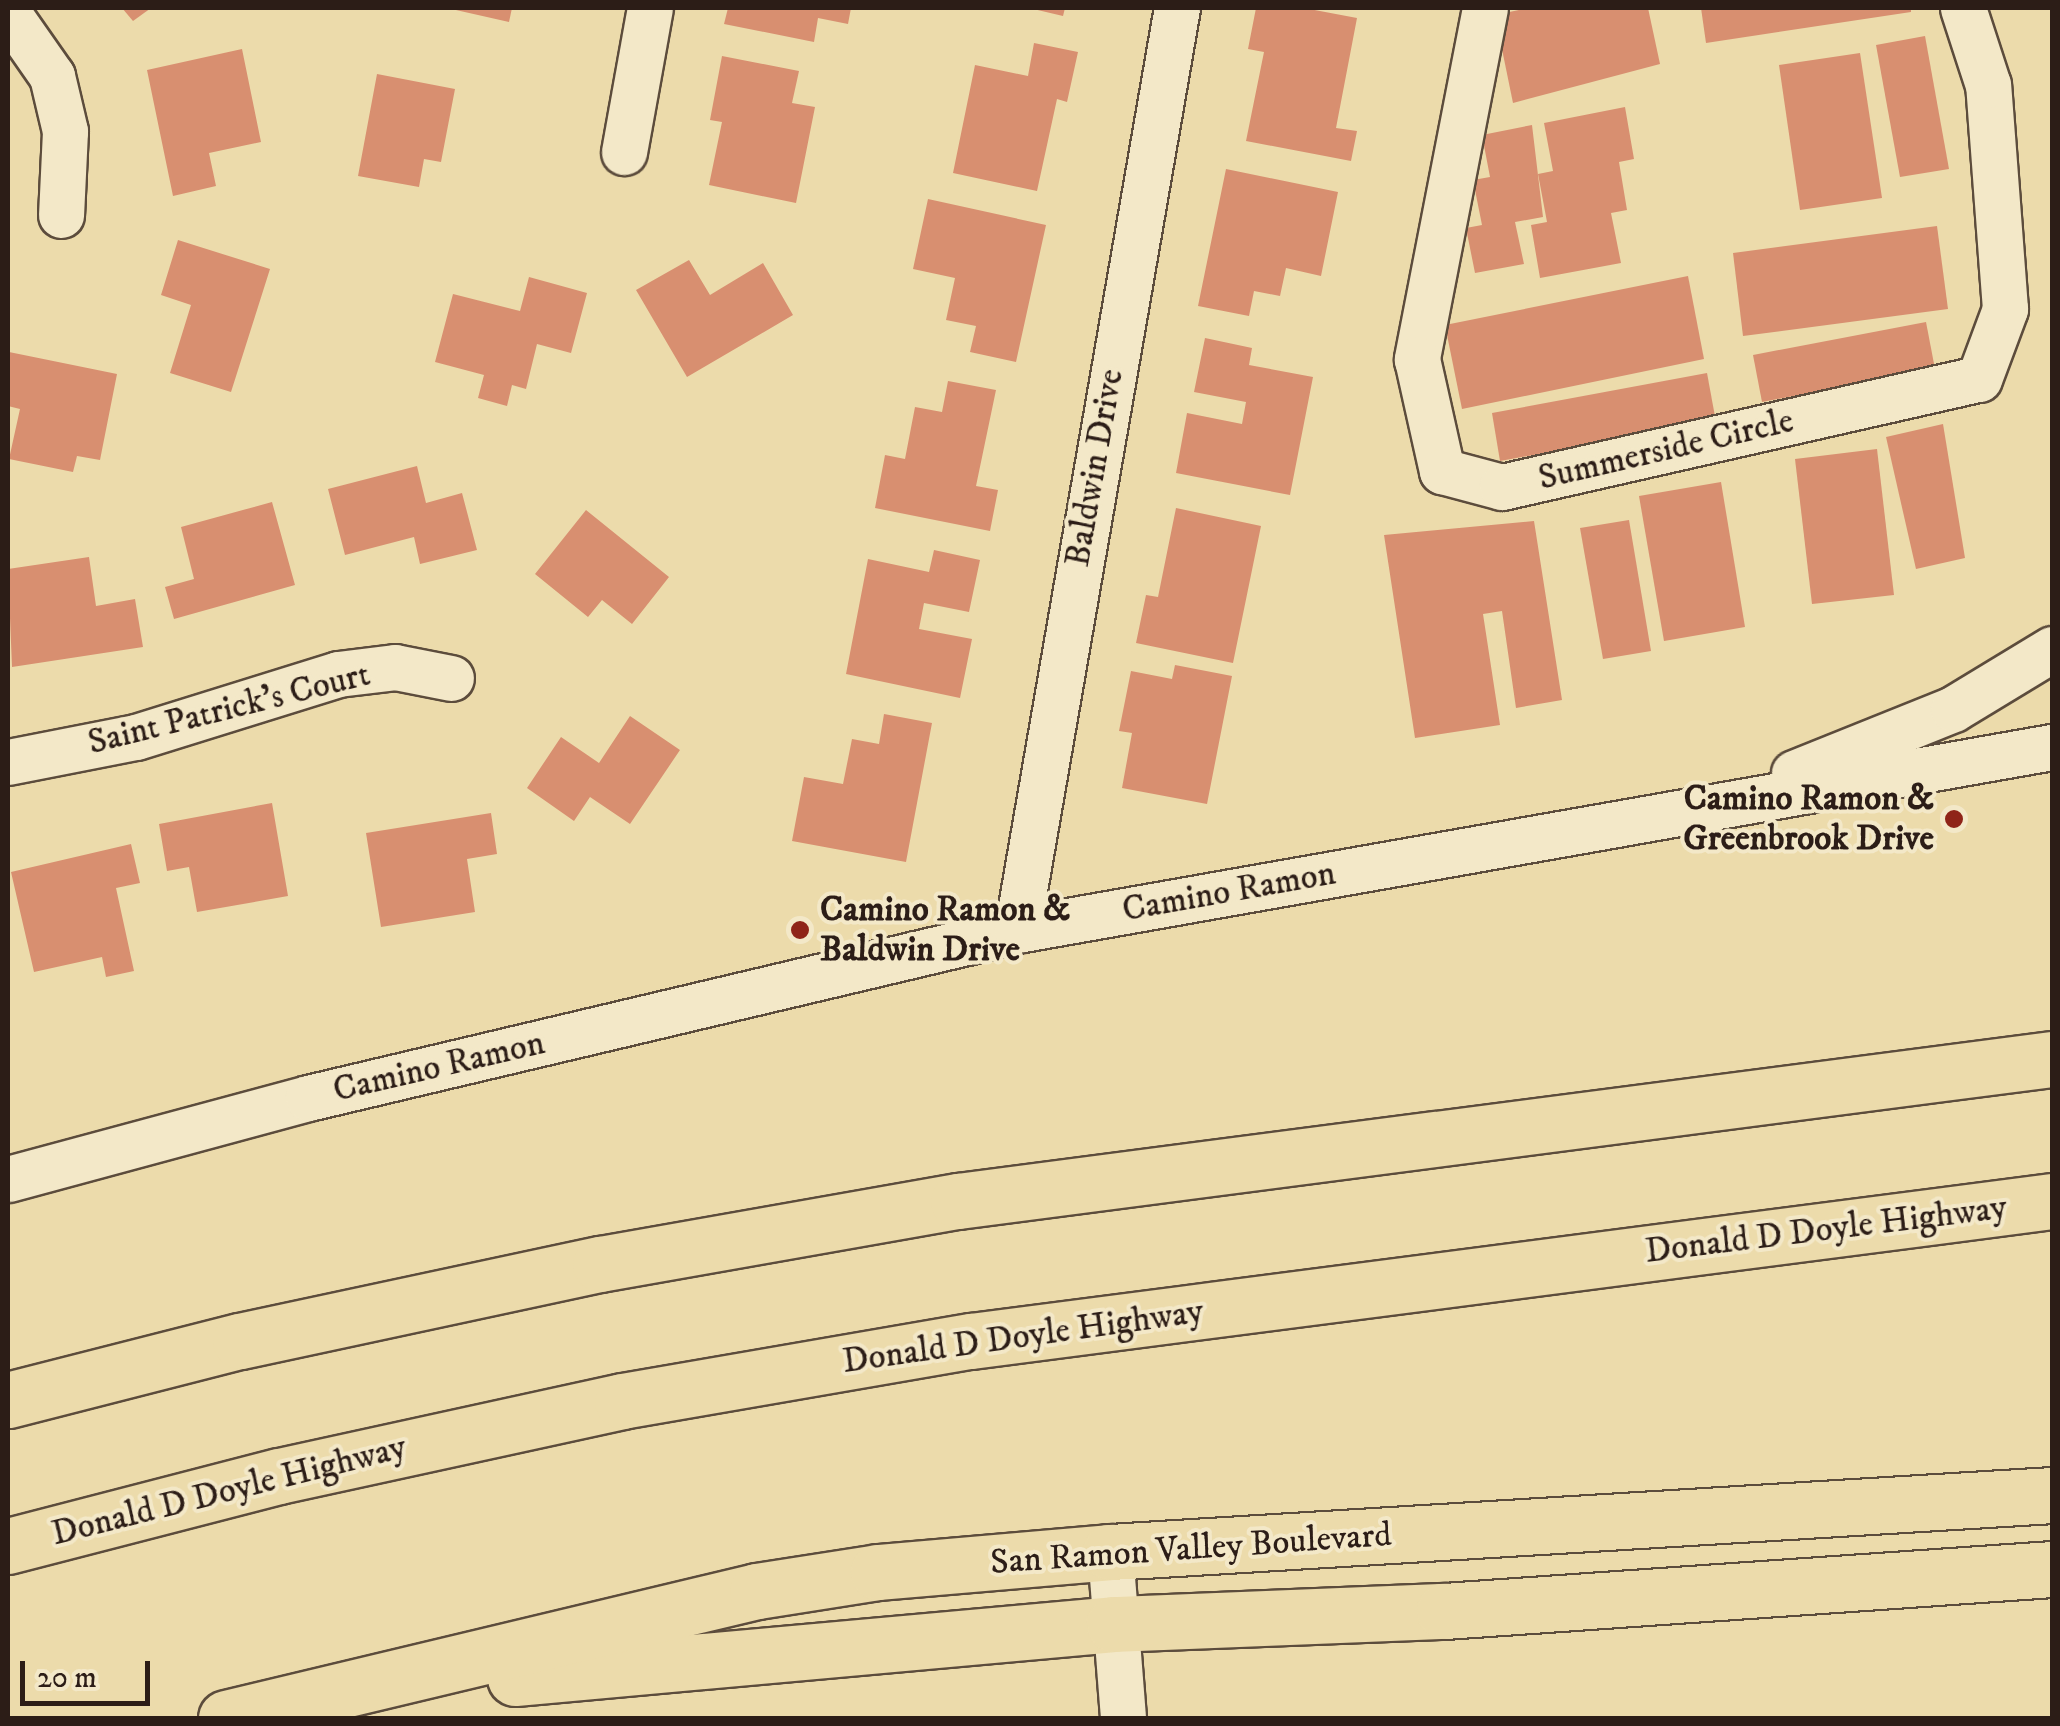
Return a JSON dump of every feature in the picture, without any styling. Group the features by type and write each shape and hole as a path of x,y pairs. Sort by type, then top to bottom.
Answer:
{"main road":[{"path":"8,1400 240,1341 600,1264 958,1201 2052,1060"},
{"name":"Donald D Doyle Highway","path":"8,1546 279,1476 622,1400 971,1341 2052,1201"},
{"name":"San Ramon Valley Boulevard","path":"226,1718 756,1592 878,1572 1110,1552 2052,1495"},
{"name":"San Ramon Valley Boulevard","path":"343,1692 1114,1624 1444,1611 2052,1569"}],"street":[{"path":"624,152 650,8"},
{"name":"Baldwin Drive","path":"1016,930 1177,8"},
{"name":"Summerside Circle","path":"1484,8 1416,359 1442,471 1502,487 1979,380 2005,309 1988,85 1963,8"},
{"path":"8,13 52,76 66,131 61,216"},
{"path":"1726,802 1953,709 2052,649"},
{"name":"Saint Patrick's Court","path":"8,762 136,737 338,674 395,668 451,678"},
{"name":"Camino Ramon","path":"8,1179 308,1098 1016,930 2052,747"},
{"path":"1110,1552 1123,1718"}],"building":[{"path":"122,8 151,8 133,21"},
{"path":"447,8 512,8 509,22"},
{"path":"728,8 851,8 848,24 818,18 814,42 724,24"},
{"path":"1029,8 1065,8 1063,16"},
{"path":"1256,8 1304,8 1357,18 1336,128 1357,131 1351,161 1246,141 1264,52 1248,49"},
{"path":"1529,8 1648,8 1660,64 1513,103 1495,15"},
{"path":"1701,8 1911,8 1911,12 1706,43"},
{"path":"1925,36 1949,169 1900,177 1876,45"},
{"path":"1034,43 1078,52 1067,102 1057,99 1037,191 953,173 975,65 1028,76"},
{"path":"242,49 261,142 209,153 216,186 173,196 147,70"},
{"path":"1860,53 1882,198 1800,210 1779,65"},
{"path":"722,56 799,71 792,103 815,107 796,203 709,185 722,122 710,120"},
{"path":"377,74 455,89 441,162 424,159 419,187 358,176"},
{"path":"1625,107 1634,159 1619,162 1627,210 1611,213 1621,263 1540,278 1531,225 1547,222 1538,174 1553,171 1544,123"},
{"path":"1532,125 1543,217 1515,222 1524,264 1475,273 1466,228 1482,225 1473,180 1490,177 1482,135"},
{"path":"1226,169 1338,192 1321,276 1286,268 1280,296 1254,291 1249,316 1198,306"},
{"path":"928,199 1046,225 1016,362 970,352 976,326 946,320 955,278 913,269"},
{"path":"1937,226 1948,309 1743,336 1733,253"},
{"path":"178,240 270,269 231,392 170,373 191,305 161,295"},
{"path":"689,260 710,295 763,263 793,315 687,377 636,290"},
{"path":"1688,276 1704,359 1462,409 1445,325"},
{"path":"529,277 587,293 571,353 537,344 526,389 512,385 507,406 478,398 484,375 435,362 453,294 520,311"},
{"path":"1926,322 1935,369 1762,402 1753,355"},
{"path":"1205,338 1252,348 1249,365 1313,377 1290,495 1176,473 1187,413 1242,424 1246,402 1194,392"},
{"path":"9,352 117,374 100,460 77,456 73,472 9,459 20,409 8,406"},
{"path":"1707,373 1716,422 1500,461 1492,413"},
{"path":"948,381 996,390 976,486 998,490 990,531 875,508 885,455 905,459 915,407 942,412"},
{"path":"1943,424 1965,558 1916,569 1886,437"},
{"path":"1877,449 1894,595 1812,604 1795,459"},
{"path":"417,466 426,503 462,493 477,550 420,564 414,537 345,555 328,489"},
{"path":"1721,482 1745,627 1664,641 1639,496"},
{"path":"272,502 295,585 174,619 165,587 194,579 181,527"},
{"path":"1176,508 1261,526 1233,663 1136,643 1146,595 1158,597"},
{"path":"586,510 669,577 632,624 602,600 588,617 535,574"},
{"path":"1629,520 1651,651 1603,659 1580,528"},
{"path":"1534,521 1562,700 1516,708 1502,611 1483,614 1500,725 1415,738 1384,535"},
{"path":"934,550 980,560 969,612 924,603 919,629 972,639 960,698 846,674 868,559 929,572"},
{"path":"89,557 96,606 135,599 143,647 12,667 8,569"},
{"path":"1175,665 1232,676 1207,804 1122,788 1132,733 1119,731 1131,671 1172,679"},
{"path":"884,714 932,723 906,862 792,841 804,777 843,784 852,739 879,744"},
{"path":"630,716 680,750 630,824 590,797 574,821 527,788 561,737 599,763"},
{"path":"272,803 288,896 197,912 189,867 167,871 159,824"},
{"path":"491,813 497,854 467,859 475,912 381,927 366,833"},
{"path":"131,844 140,883 116,888 134,971 106,977 102,957 34,972 11,872"}],"place":[{"name":"Camino Ramon & Greenbrook Drive","path":"1954,819"},
{"name":"Camino Ramon & Baldwin Drive","path":"800,930"}]}
